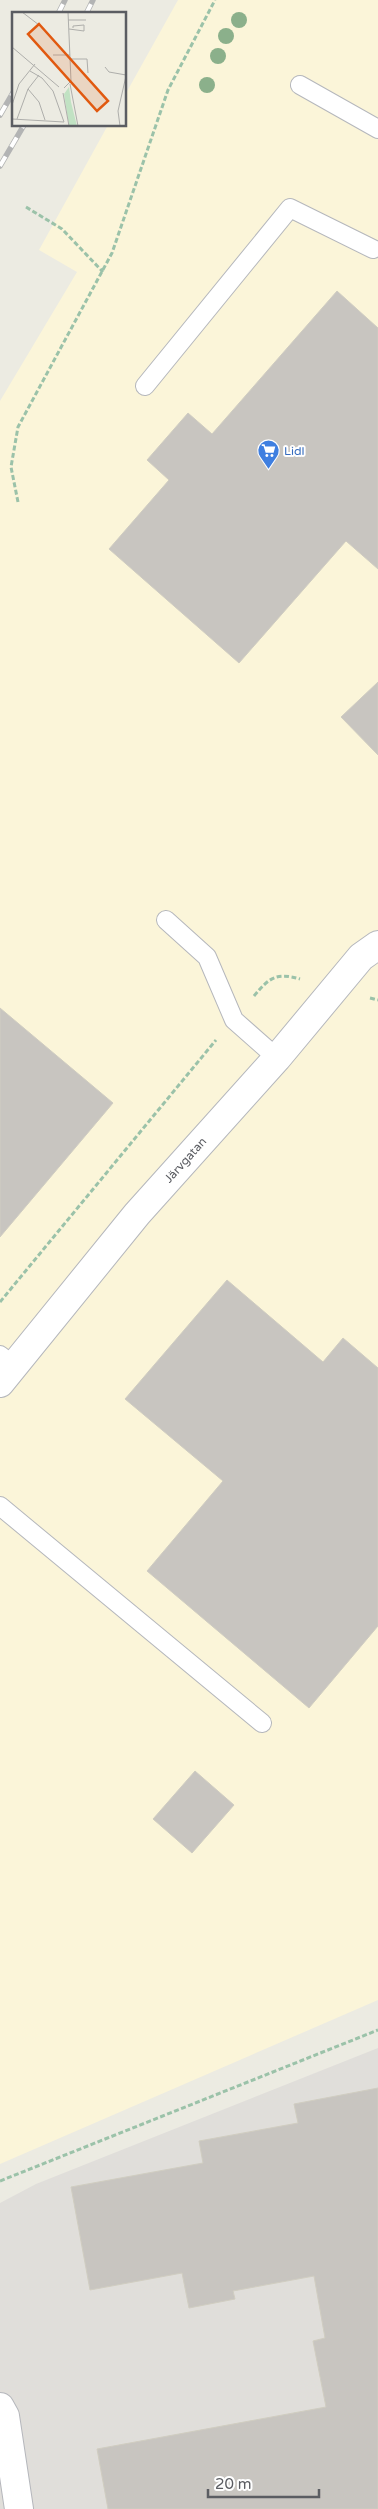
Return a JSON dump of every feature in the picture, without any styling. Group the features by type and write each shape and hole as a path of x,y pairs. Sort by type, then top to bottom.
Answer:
{"street":[{"name":"Järvgatan","path":"5,1368 137,1214 277,1058 361,957 378,945"},
{"path":"0,2407 4,2416 19,2509"}],"lane":[{"path":"300,85 378,129"},
{"path":"145,386 290,208 373,249"},
{"path":"166,920 207,957 234,1020 277,1058"},
{"path":"0,1506 262,1723"}],"path":[{"path":"18,502 11,467 18,427 112,253 168,90 214,0"},
{"path":"26,207 62,229 103,272"},
{"path":"0,1302 267,980 278,976 303,980"},
{"path":"0,2181 378,2030"}],"shaded area":[{"path":"178,0 378,0 378,2000 0,2164 0,401 77,272 39,250 107,126 126,126 126,93"},
{"path":"378,2048 378,2509 0,2509 0,2203 36,2184"}],"building":[{"name":"Lidl","path":"337,291 378,328 378,569 346,541 239,663 109,549 169,480 147,460 188,413 212,434"},
{"path":"378,682 378,755 341,717"},
{"path":"0,1008 113,1103 0,1237"},
{"path":"227,1280 323,1362 343,1338 378,1368 378,1626 309,1708 147,1571 223,1481 125,1399"},
{"path":"195,1771 234,1805 192,1853 153,1819"},
{"path":"378,2088 378,2509 108,2509 97,2449 326,2407 313,2341 325,2338 314,2276 233,2291 235,2299 189,2308 182,2273 90,2290 71,2187 203,2163 199,2141 298,2123 294,2104"}],"railway":[{"path":"59,12 65,0"},
{"path":"87,12 93,0"},
{"path":"0,115 12,94"},
{"path":"0,166 23,126"}],"place":[{"name":"Lidl","path":"268,470"}]}
